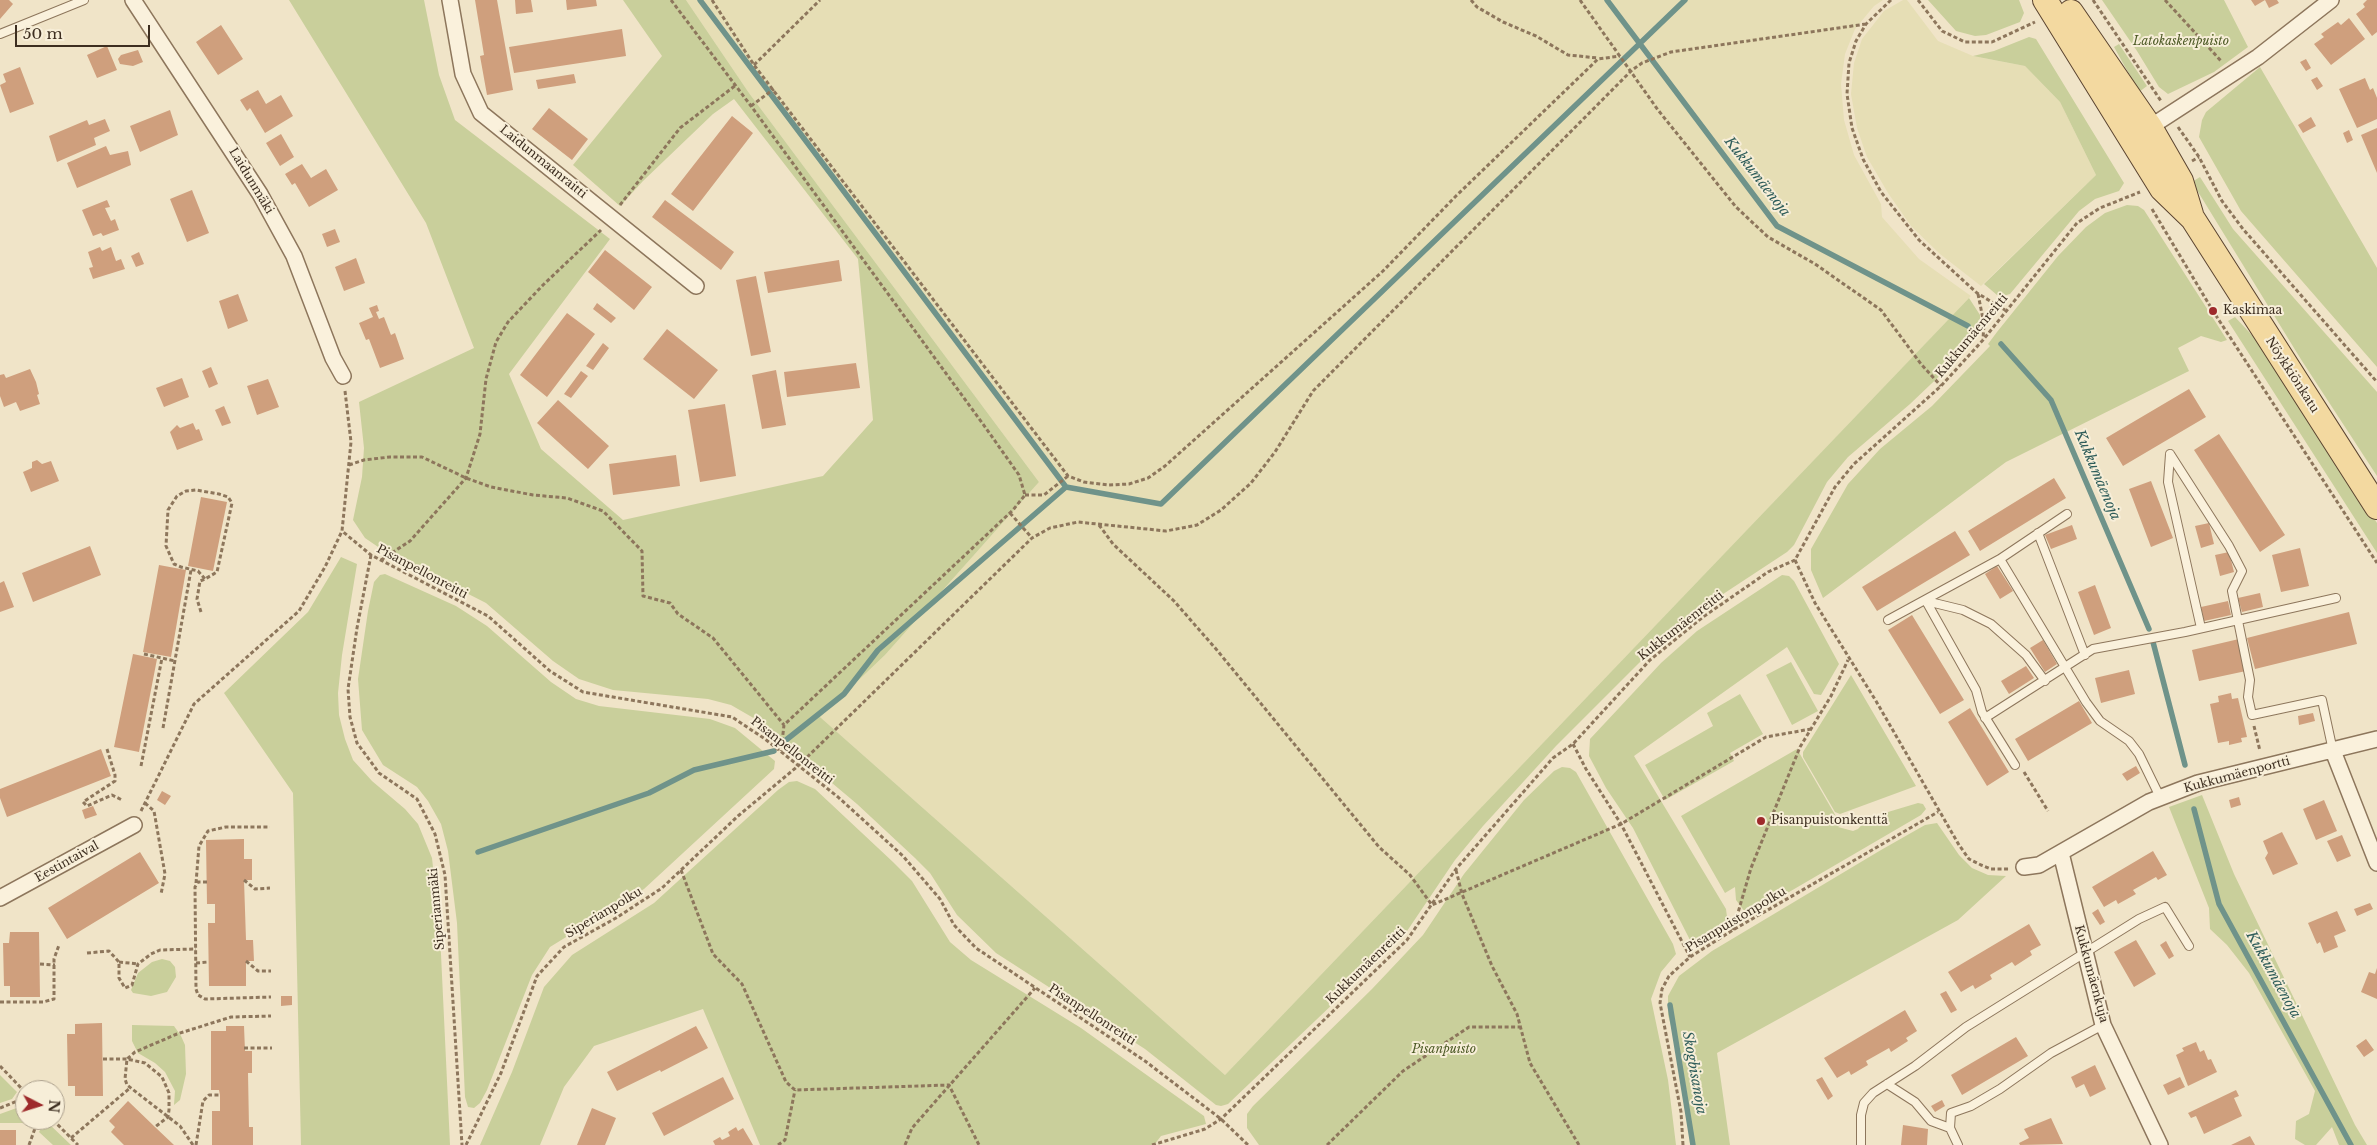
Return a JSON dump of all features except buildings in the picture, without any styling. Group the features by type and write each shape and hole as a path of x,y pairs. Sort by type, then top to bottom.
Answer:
{"main road":[{"name":"Nöykkiönkatu","path":"2062,0 2150,127 2162,189 2193,218 2377,507"},
{"name":"Nöykkiönkatu","path":"2040,7 2150,127"}],"street":[{"name":"Laidunmäki","path":"133,0 260,194 294,256 333,358 343,376"},
{"name":"Laidunmaanraitti","path":"450,0 463,74 481,113 696,286"},
{"path":"2150,127 2258,57 2331,0"},
{"name":"Kukkumäenportti","path":"2024,867 2039,865 2160,797 2198,784 2377,739"},
{"path":"2333,751 2377,863"},
{"name":"Eestintaival","path":"0,898 134,825"},
{"name":"Kukkumäenkuja","path":"2061,853 2084,955 2103,1025 2160,1145"}],"lane":[{"path":"0,34 84,0"},
{"path":"2201,628 2168,482 2170,454 2229,546 2242,571 2232,591 2250,680 2248,697 2252,715 2322,700 2333,751"},
{"path":"1888,620 1926,601 1978,569 2000,558 2067,514"},
{"path":"2038,533 2085,655"},
{"path":"2000,558 2100,721 2128,741 2139,754 2160,797"},
{"path":"1985,718 2093,649 2201,628 2336,598"},
{"path":"1926,601 1963,610 1991,624 2026,655 2045,681"},
{"path":"1926,601 1976,690 1985,718 2015,765"},
{"path":"1861,1145 1861,1115 1864,1103 1874,1093 1966,1027 2139,920 2165,907 2189,946"},
{"path":"1958,1145 1950,1128 1951,1113 1971,1106 2000,1089 2051,1053 2103,1025"},
{"path":"1887,1084 1915,1102 1932,1121 1950,1128"}],"path":[{"path":"671,0 752,106 993,438 1019,475 1025,495"},
{"path":"712,0 754,65 1068,476 1084,482 1129,484 1148,478 1165,466 1383,271 1456,196 1598,58"},
{"path":"754,65 820,0"},
{"path":"1471,0 1477,7 1503,22 1536,36 1568,55 1598,58 1620,56"},
{"path":"1580,0 1632,70 1658,110 1736,207 1768,236 1815,264 1881,310 1921,364 1941,386"},
{"path":"1891,0 1866,24 1856,41 1849,63 1847,94 1852,128 1863,159 1881,192 1919,240 1977,293 2005,310"},
{"path":"1918,0 1942,31 1953,38 1976,44 1992,42 2038,20 2040,7"},
{"path":"2092,0 2124,43 2150,127 2200,157 2222,200 2242,229 2377,382"},
{"path":"2165,0 2226,67"},
{"name":"Siperianpolku","path":"466,1145 501,1073 538,976 564,947 616,918 654,893 681,870 738,816 798,766 1032,538 1050,528 1078,522 1166,531 1197,525 1221,510 1251,483 1275,452 1313,391 1632,70 1642,63 1663,55 1866,24"},
{"path":"380,560 410,541 466,478 480,434 486,379 496,342 508,322 555,273 600,232 680,128 736,85"},
{"path":"752,106 774,89"},
{"path":"2136,183 2146,200"},
{"name":"Kukkumäenreitti","path":"1152,1145 1205,1129 1221,1119 1407,940 1456,869 1554,758 1573,744 1650,660 1703,617 1768,572 1795,560 1835,487 1854,464 1941,386 1983,340 2005,310 2078,223 2100,208 2141,191"},
{"path":"2151,208 2213,311 2377,563"},
{"path":"1977,293 1984,324 1983,340"},
{"path":"134,825 194,704 299,611 325,567 342,531 350,442 343,376"},
{"path":"349,465 364,460 382,458 422,457 466,478 491,487 533,495 567,498 603,511 642,551 643,596 670,603 678,614 713,638 784,725"},
{"path":"1025,495 1044,495 1068,476"},
{"path":"201,612 197,599 200,582 217,572 232,502 228,497 196,490 177,496 172,502 168,510 166,546 174,564 198,571 205,578"},
{"path":"781,752 784,725 1011,515 1025,495"},
{"path":"1011,515 1032,538"},
{"path":"1098,524 1113,544 1174,601 1216,649 1379,847 1410,875 1432,905 1462,894 1622,824 1766,737 1811,729"},
{"name":"Pisanpellonreitti","path":"342,531 371,556 488,616 550,671 583,692 732,717 781,752 838,797 903,856 940,899 954,925 976,948 1145,1061 1221,1119 1248,1145"},
{"name":"Siperianmäki","path":"371,556 357,628 348,689 350,717 357,742 368,758 379,773 417,800 435,834 445,875 462,1145"},
{"path":"1795,560 1815,603 1848,660 1876,701 1938,812 1969,858 1991,868 2024,867"},
{"path":"163,728 191,570"},
{"path":"144,654 175,661"},
{"path":"141,766 162,658"},
{"path":"1733,930 1751,868 1800,748 1831,696 1848,660"},
{"path":"2252,715 2264,768"},
{"path":"1573,744 1586,769 1622,824 1690,957"},
{"path":"107,749 115,781 83,802 87,806 112,795 122,800"},
{"path":"2015,765 2023,771 2048,811"},
{"path":"144,803 154,811 164,874 161,894"},
{"name":"Pisanpuistonpolku","path":"1683,1145 1682,1112 1660,1003 1662,989 1669,976 1690,957 1733,930 1938,812"},
{"path":"270,827 226,827 208,831 199,846 196,883 196,990 201,998 271,997"},
{"path":"1456,869 1462,894 1492,966 1517,1014 1530,1062 1579,1145"},
{"path":"681,870 713,954 742,984 786,1082 794,1090 949,1085"},
{"path":"244,880 255,889 270,888"},
{"path":"196,883 207,882"},
{"path":"0,1002 43,1002 54,999 54,964 59,945"},
{"path":"119,962 138,964 160,950 196,948"},
{"path":"87,953 109,950 119,962 119,978 124,988 132,985 138,964"},
{"path":"246,961 258,971 271,971"},
{"path":"196,963 208,962"},
{"path":"40,964 54,964"},
{"path":"905,1145 912,1128 1035,988"},
{"path":"194,1145 180,1126 130,1088 125,1079 127,1059 135,1052 169,1038 231,1017 271,1016"},
{"path":"1326,1145 1403,1071 1469,1027 1520,1027"},
{"path":"244,1048 272,1048"},
{"path":"103,1059 127,1059 145,1063 162,1077 170,1093 168,1117 155,1127"},
{"path":"0,1066 15,1082"},
{"path":"949,1085 979,1145"},
{"path":"71,1138 130,1088"},
{"path":"778,1145 785,1140 794,1090"},
{"path":"194,1145 203,1101 209,1095 220,1095"},
{"path":"0,1108 15,1102"},
{"path":"29,1145 34,1130"},
{"path":"63,1130 78,1145"}],"shaded area":[{"path":"686,0 1883,0 1874,6 1855,29 1845,54 1841,84 1844,120 1854,155 1881,204 1882,217 1919,259 1971,296 1225,1075 820,717 885,655 1039,482 749,93"},
{"path":"1903,0 1907,0 1938,41 1973,56 2025,66 2060,102 2096,175 1981,286 1940,254 1911,226 1888,193 1867,157 1857,128 1851,94 1854,63 1862,39 1884,11"}],"green space":[{"path":"289,0 424,0 439,75 455,120 610,239 509,374 541,449 623,520 823,476 873,420 858,259 734,99 713,114 643,181 620,206 573,165 662,56 623,0 686,0 749,93 1039,482 885,655 820,717 1225,1075 1969,298 1980,315 1980,330 1951,365 1910,404 1848,457 1827,482 1794,545 1787,552 1711,602 1673,630 1639,663 1556,746 1483,826 1455,860 1403,937 1228,1104 1221,1106 1216,1105 1145,1049 996,953 957,915 930,873 915,858 857,804 757,720 731,705 708,699 613,690 579,679 553,661 486,603 384,551 365,538 353,520 362,477 364,448 359,402 474,348 426,223"},
{"path":"1928,0 2019,0 2024,13 2020,22 1986,35 1975,36 1956,31"},
{"name":"Latokaskenpuisto","path":"2102,0 2224,0 2248,47 2214,72 2168,94 2159,87"},
{"path":"2029,37 2036,39 2124,183 2119,191 2095,199 2079,211 2010,294 2003,296 1997,295 1984,284 2096,175 2060,102 2025,66 1973,56 1994,51"},
{"path":"2119,44 2147,86 2139,92 2114,47"},
{"path":"2260,67 2377,268 2377,367 2241,211 2199,137 2202,120 2206,112"},
{"path":"2200,177 2233,229 2377,392 2377,476 2302,361 2192,182"},
{"path":"2127,205 2138,206 2144,210 2227,340 2221,342 2201,336 2178,348 2189,371 2006,462 1823,598 1811,570 1811,549 1848,484 1880,449 1932,406 1990,346 1988,344 1997,332 2058,256 2086,227 2105,213"},
{"path":"2235,317 2264,348 2377,523 2377,553 2228,321"},
{"path":"341,557 357,564 342,655 338,693 339,715 345,739 353,760 372,781 405,809 418,824 432,858 440,933 450,1145 301,1145 293,793 224,693 308,612"},
{"path":"385,574 456,606 487,626 551,682 576,699 599,706 710,719 735,728 775,761 774,769 644,889 550,947 532,975 487,1090 480,1103 474,1108 468,1107 465,1097 457,923 448,851 441,824 428,801 417,787 383,765 362,730 358,679 368,611 374,582 380,575"},
{"path":"1782,575 1789,576 1794,581 1839,664 1821,695 1814,694 1787,647 1634,756 1726,909 1727,917 1724,927 1699,941 1690,940 1633,828 1606,788 1589,756 1590,739 1661,663 1697,631"},
{"path":"1791,662 1818,711 1792,725 1766,675"},
{"path":"1851,675 1916,786 1840,814 1835,812 1803,757 1803,752"},
{"path":"1740,694 1763,734 1730,753 1734,761 1665,800 1645,765 1713,726 1707,713"},
{"name":"Pisanpuistonkenttä","path":"1797,749 1841,825 1838,827 1853,831 1858,829 1868,818 1918,803 1923,804 1926,809 1921,815 1748,916 1736,900 1735,887 1725,893 1681,816"},
{"name":"Pisanpuisto","path":"1562,767 1570,768 1576,772 1673,944 1676,954 1661,972 1651,999 1668,1080 1676,1145 1259,1145 1247,1128 1247,1114 1253,1106 1372,989 1423,935 1464,874 1524,800 1554,771"},
{"path":"797,781 815,789 912,881 950,942 971,960 1081,1028 1204,1116 1206,1124 1161,1136 1154,1145 760,1145 703,1009 594,1046 564,1087 540,1145 480,1145 512,1072 544,987 572,955 654,903 778,790 789,782"},
{"path":"2202,795 2234,874 2355,1125 2367,1145 2339,1145 2332,1127 2316,1145 2305,1145 2295,1139 2296,1121 2309,1114 2315,1091 2249,973 2227,945 2210,929 2209,908 2169,807"},
{"path":"1937,823 1959,855 1972,868 1988,875 2006,876 1958,920 1717,1053 1730,1145 1690,1145 1687,1094 1682,1066 1668,1015 1668,996 1679,976 1712,951 1881,850 1925,825"},
{"path":"162,959 170,961 175,967 176,977 167,992 151,996 133,993 131,990 138,973 152,962"},
{"path":"132,1025 174,1026 181,1036 185,1045 186,1074 180,1100 174,1105 175,1091 165,1072 155,1063 138,1053 132,1041"},
{"path":"0,1075 15,1090 15,1095 12,1099 0,1103"},
{"path":"15,1109 15,1123 0,1123 0,1114"},
{"path":"40,1130 55,1130 71,1145 53,1145 39,1132"}],"waterway":[{"path":"700,0 1066,487 1161,504 1685,0"},
{"name":"Kukkumäenoja","path":"1607,0 1777,226 1968,326"},
{"name":"Kukkumäenoja","path":"2001,344 2051,400 2149,629"},
{"path":"786,740 844,694 878,650 1066,487"},
{"name":"Kukkumäenoja","path":"2153,642 2185,765"},
{"path":"478,852 649,793 694,770 774,751"},
{"name":"Kukkumäenoja","path":"2194,809 2219,904 2351,1145"},
{"name":"Skogbisanoja","path":"1670,1005 1693,1145"}],"place":[{"name":"Kaskimaa","path":"2213,311"},
{"name":"Pisanpuistonkenttä","path":"1761,821"}]}
